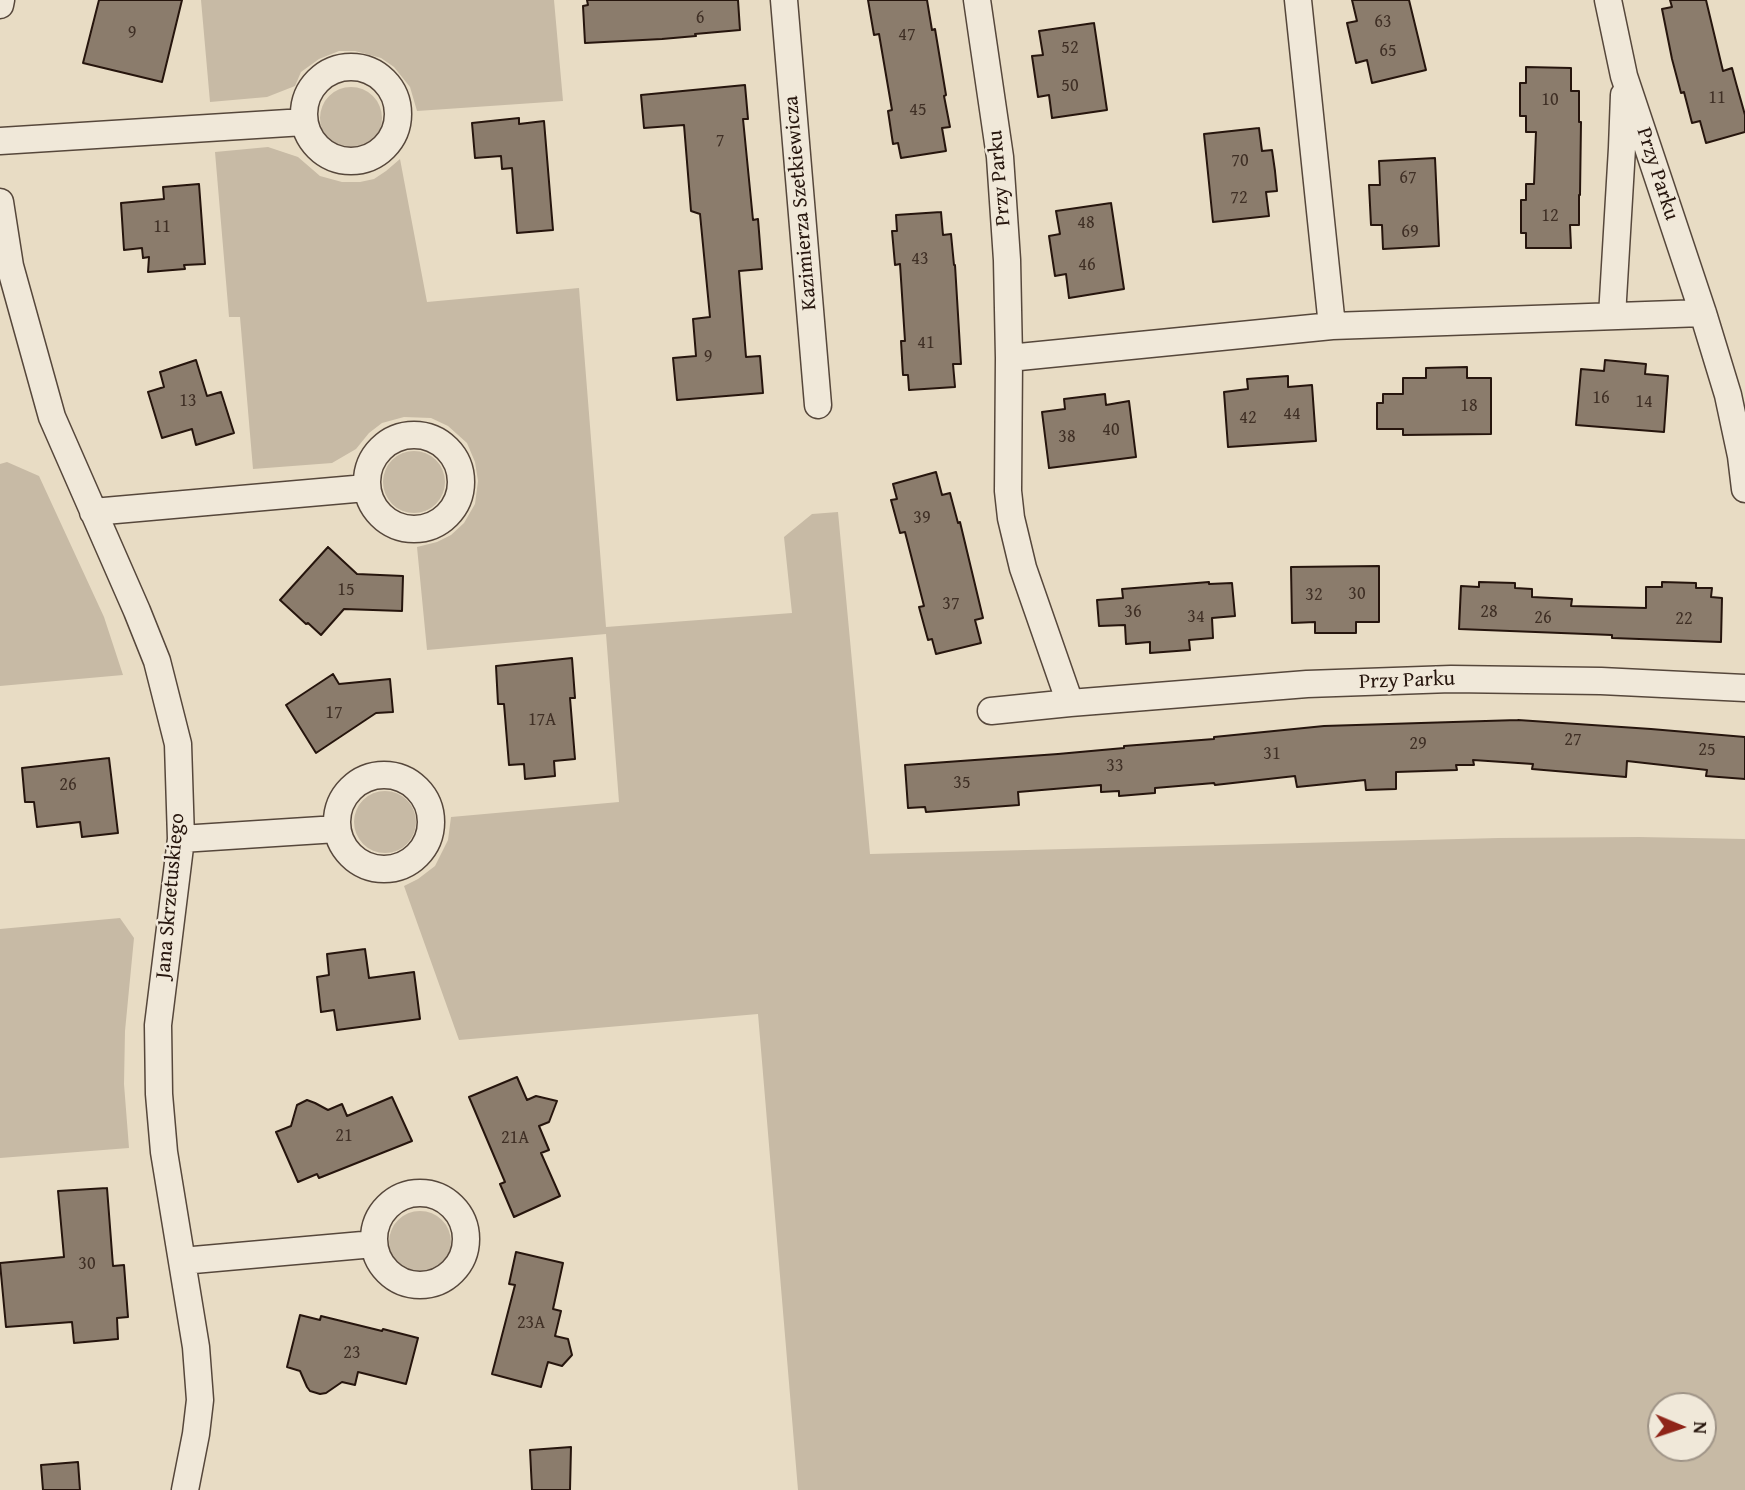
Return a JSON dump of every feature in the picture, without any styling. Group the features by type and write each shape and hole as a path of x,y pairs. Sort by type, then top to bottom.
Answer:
{"street":[{"name":"Kazimierza Szetkiewicza","path":"784,0 818,405"},
{"name":"Przy Parku","path":"977,0 1000,157 1007,260 1008,491 1011,518 1023,568 1070,703"},
{"path":"1298,0 1332,326"},
{"name":"Przy Parku","path":"1608,0 1624,76 1728,395 1745,489"},
{"name":"Przy Parku","path":"1612,316 1624,76"},
{"path":"0,141 304,121"},
{"name":"Jana Skrzetuskiego","path":"0,202 10,266 52,417 138,611 157,661 178,744 181,839 158,1025 159,1094 164,1152 196,1347 200,1400 185,1490"},
{"path":"1009,358 1332,326 1703,313"},
{"path":"93,512 366,488"},
{"name":"Przy Parku","path":"991,711 1307,684 1451,679 1601,681 1745,688"},
{"path":"181,839 337,829"},
{"path":"182,1261 374,1244"}],"shaded area":[{"path":"201,0 554,0 563,101 417,111 410,87 394,67 381,58 355,51 339,51 319,59 301,72 295,86 267,97 210,102"},
{"path":"351,87 363,89 373,96 380,106 380,130 373,140 363,147 351,149 339,147 329,140 322,130 320,118 322,106 329,96 339,89"},
{"path":"268,147 298,157 320,176 342,182 374,179 400,159 427,302 579,288 606,627 792,613 784,537 812,514 838,512 870,854 1498,838 1745,839 1745,1490 798,1490 758,1014 459,1040 404,886 435,866 448,840 451,817 619,802 606,634 427,650 417,547 451,535 464,523 475,504 478,481 475,462 467,443 448,426 431,418 404,417 382,423 369,433 356,449 332,463 253,469 240,317 229,317 215,152"},
{"path":"414,451 426,453 436,460 443,470 443,494 436,504 426,511 414,513 402,511 392,504 385,494 383,482 385,470 392,460 402,453"},
{"path":"7,462 39,476 104,617 123,675 0,686 0,464"},
{"path":"385,791 397,793 407,800 414,810 414,834 407,844 397,851 385,853 373,851 363,844 356,834 354,822 356,810 363,800 373,793"},
{"path":"120,918 134,938 125,1031 124,1084 129,1148 0,1158 0,929"},
{"path":"420,1211 432,1213 442,1220 449,1230 449,1254 442,1264 432,1271 420,1273 408,1271 398,1264 391,1254 389,1242 391,1230 398,1220 408,1213"}],"building":[{"path":"99,0 182,0 162,82 83,63"},
{"path":"587,0 738,0 740,30 662,39 585,43 583,6 588,5"},
{"path":"868,0 927,0 932,30 935,29 946,95 944,96 950,127 942,128 946,151 901,158 898,143 893,144 888,111 892,110 879,34 874,35"},
{"path":"1352,0 1409,0 1426,70 1372,83 1367,60 1356,63 1347,23 1357,21"},
{"path":"1670,0 1706,0 1723,71 1732,68 1745,115 1745,132 1706,143 1700,121 1692,123 1672,59 1662,9 1672,7"},
{"path":"1094,23 1107,110 1052,118 1049,95 1038,97 1032,56 1043,55 1039,31"},
{"path":"1526,67 1571,68 1571,91 1579,91 1579,225 1570,225 1571,248 1526,248 1526,233 1521,233 1521,200 1526,200 1526,184 1534,184 1536,132 1526,132 1526,116 1520,116 1520,83 1526,83"},
{"path":"745,85 748,119 743,119 753,220 758,219 762,269 739,271 746,357 760,356 763,393 677,400 673,358 696,356 693,319 710,317 700,214 691,211 684,125 644,128 641,95"},
{"path":"519,118 519,124 544,121 553,230 517,233 512,168 502,169 501,156 475,158 472,123"},
{"path":"1259,128 1262,151 1272,150 1275,171 1277,191 1266,192 1269,216 1213,222 1204,134"},
{"path":"1435,158 1439,246 1383,249 1382,225 1371,225 1369,185 1380,185 1379,161"},
{"path":"199,184 205,264 184,265 185,269 148,272 149,257 143,258 142,248 124,250 121,203 164,199 163,187"},
{"path":"1111,203 1124,289 1069,298 1066,274 1055,276 1049,236 1060,234 1056,211"},
{"path":"941,212 943,235 951,234 961,364 953,364 955,387 909,390 908,375 903,375 901,341 905,341 900,264 895,265 892,231 897,231 896,215"},
{"path":"196,360 207,396 221,392 234,433 196,445 192,429 162,438 148,392 164,387 160,372"},
{"path":"1605,360 1646,364 1645,374 1668,376 1664,432 1576,425 1581,369 1604,371"},
{"path":"1467,367 1467,378 1491,378 1491,434 1403,435 1403,429 1377,429 1377,403 1383,403 1383,394 1403,394 1403,378 1426,378 1426,368"},
{"path":"1288,376 1288,387 1312,385 1316,441 1228,447 1224,392 1248,389 1247,379"},
{"path":"1105,394 1106,405 1129,401 1136,457 1049,468 1042,412 1065,409 1064,399"},
{"path":"936,472 942,495 950,493 958,523 960,522 983,618 975,620 981,643 936,654 932,639 928,640 919,607 924,606 905,532 900,533 891,500 897,499 893,484"},
{"path":"328,547 357,574 403,576 402,611 344,609 321,635 306,624 280,600"},
{"path":"1379,566 1379,622 1356,622 1356,633 1315,633 1315,622 1292,623 1291,567"},
{"path":"1209,582 1232,583 1235,616 1212,618 1213,638 1189,640 1190,650 1150,653 1150,642 1126,644 1125,625 1099,626 1097,600 1123,598 1122,589"},
{"path":"1479,582 1515,583 1515,588 1532,589 1532,597 1572,599 1571,606 1646,608 1646,587 1662,587 1662,582 1696,583 1696,588 1712,588 1711,597 1722,598 1721,642 1459,629 1461,586 1479,587"},
{"path":"572,658 575,698 570,698 575,759 554,761 555,776 525,779 524,764 509,765 504,704 498,704 496,666"},
{"path":"333,674 339,684 390,679 393,712 376,713 316,753 286,705"},
{"path":"1518,720 1745,737 1745,779 1706,776 1707,770 1627,761 1626,777 1532,769 1533,764 1473,760 1474,765 1456,765 1457,770 1396,772 1396,789 1366,790 1365,780 1297,787 1295,776 1215,785 1155,788 1155,793 1119,796 1119,791 1101,792 1101,785 1018,792 1019,805 926,812 925,807 908,808 905,765 1124,748 1324,726"},
{"path":"109,758 118,833 82,837 80,822 37,827 34,802 25,802 22,768"},
{"path":"365,949 369,978 414,972 420,1019 337,1030 334,1010 321,1012 317,977 329,975 327,954"},
{"path":"517,1077 527,1100 536,1096 557,1101 549,1122 539,1126 549,1150 541,1153 560,1196 514,1217 500,1184 505,1182 469,1097"},
{"path":"392,1097 412,1141 319,1178 317,1174 298,1182 276,1132 291,1126 297,1105 307,1100 328,1110 342,1104 347,1116"},
{"path":"107,1188 113,1266 124,1265 128,1317 117,1318 118,1339 74,1343 72,1322 6,1327 0,1263 64,1257 58,1191"},
{"path":"516,1252 563,1263 553,1309 561,1311 555,1336 568,1339 572,1355 562,1366 548,1362 541,1387 492,1374 515,1285 509,1284"},
{"path":"300,1315 320,1320 321,1316 418,1338 406,1384 358,1372 355,1385 342,1382 326,1393 310,1391 300,1371 287,1367"},
{"path":"571,1447 570,1490 532,1490 530,1450"},
{"path":"78,1462 80,1490 43,1490 41,1465"}]}
